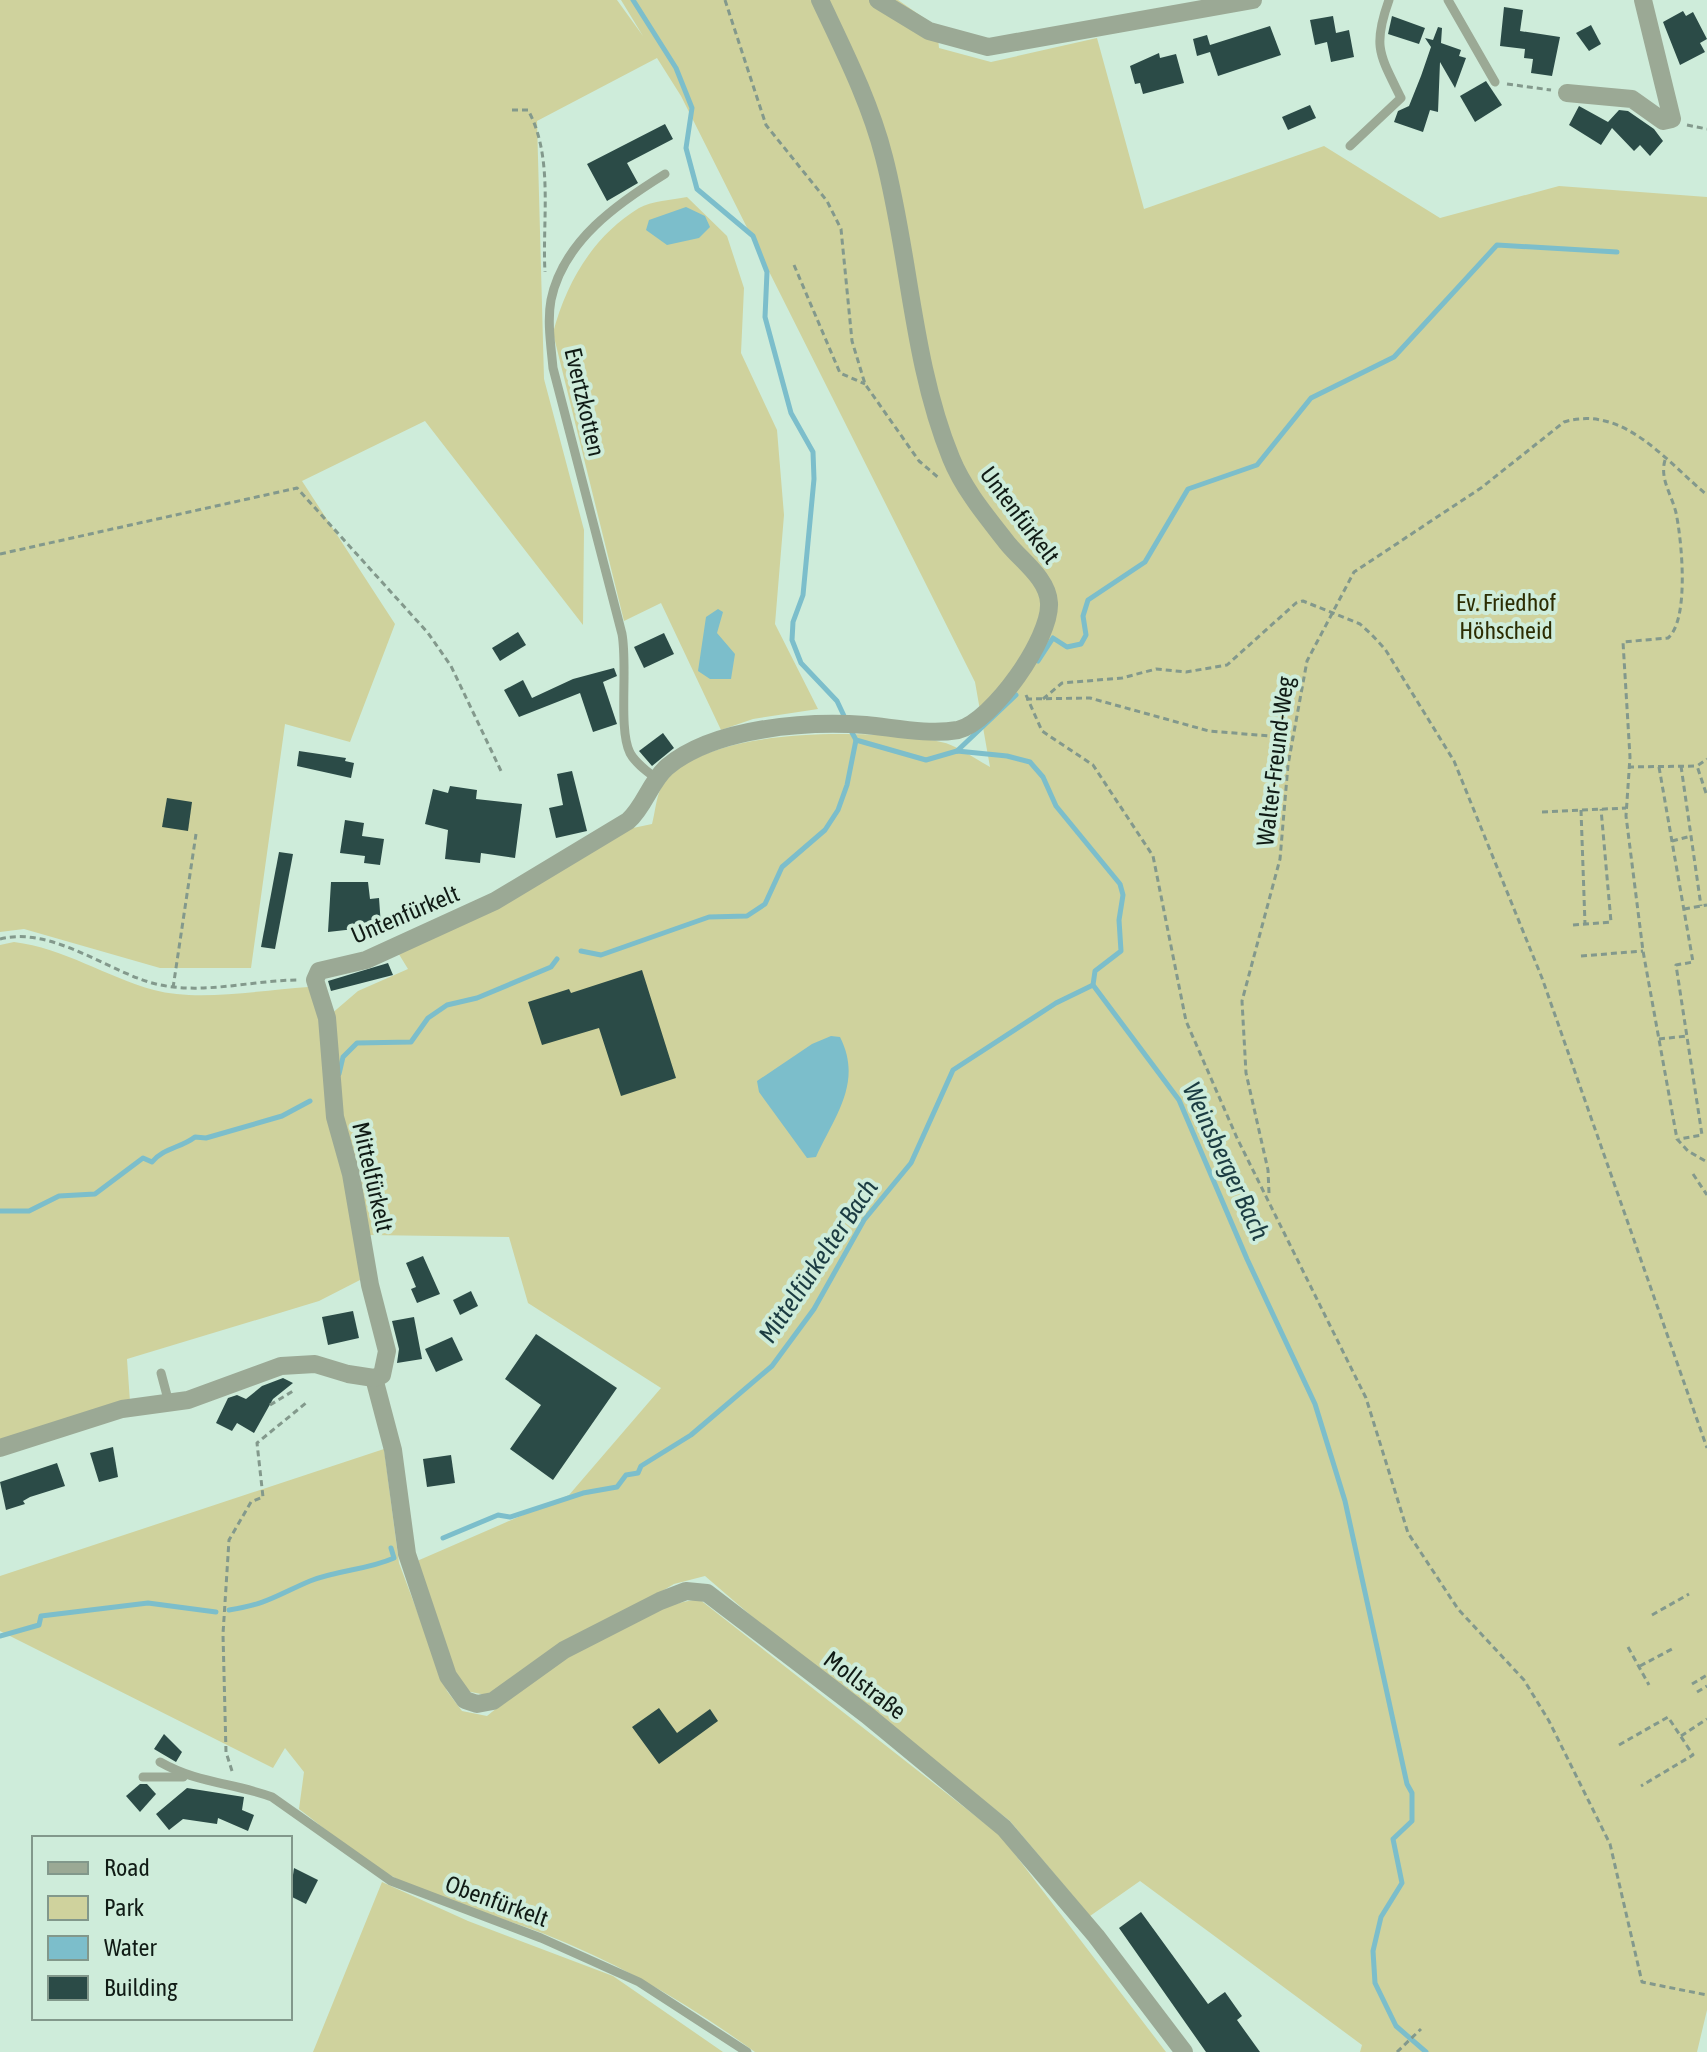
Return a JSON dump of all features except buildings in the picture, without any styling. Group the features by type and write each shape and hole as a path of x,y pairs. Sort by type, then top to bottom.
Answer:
{"street":[{"name":"Untenfürkelt","path":"315,980 316,975 325,968 384,953 495,901 548,871 628,821 639,811 667,768 710,744 767,729 829,723 943,732 964,728 992,709 1019,673 1047,619 1048,594 970,493 944,440 926,379 880,141 820,0"},
{"path":"878,0 929,31 988,47 1253,0"},
{"path":"1567,93 1632,99 1663,121 1672,119 1643,0"},
{"name":"Mittelfürkelt","path":"315,980 327,1018 335,1117 356,1195 370,1285 387,1351 386,1368 374,1378"},
{"path":"0,1448 122,1409 169,1403 297,1364 315,1364 374,1378"},
{"name":"Mollstraße","path":"374,1378 393,1450 407,1554 448,1676 465,1700 485,1704 564,1650 660,1601 693,1591 718,1599 1004,1828 1096,1936 1184,2052"}],"lane":[{"path":"1350,146 1401,98 1384,61 1377,34 1389,0"},
{"path":"1448,0 1495,82"},
{"name":"Evertzkotten","path":"657,779 630,752 623,731 627,672 622,634 553,368 551,299 574,254 597,222 665,174"},
{"path":"161,1373 169,1403"},
{"path":"160,1762 186,1777"},
{"path":"143,1777 186,1777"},
{"name":"Obenfürkelt","path":"186,1777 236,1786 272,1797 391,1881 541,1938 639,1982 747,2052"}],"path":[{"path":"725,0 766,125 827,201 841,229 852,341 865,384 919,461 938,478 970,493"},
{"path":"1495,82 1567,93"},
{"path":"512,110 528,110 538,136 543,177 545,275 551,299"},
{"path":"794,265 840,373 865,384"},
{"name":"Walter-Freund-Weg","path":"1269,1195 1268,1170 1246,1073 1241,1018 1245,985 1280,859 1293,738 1307,661 1349,580 1364,564 1481,488 1564,422 1589,417 1613,420 1707,495"},
{"path":"1665,460 1662,475 1677,518 1681,616 1668,638 1623,642 1628,767 1626,808 1643,951 1677,1139 1688,1151 1707,1162"},
{"path":"0,554 297,488 428,633 451,666 502,773"},
{"path":"1043,699 1062,683 1122,678 1156,669 1186,672 1227,665 1296,603 1310,603 1333,616 1360,624 1385,649 1465,783 1477,823 1542,978 1566,1055 1707,1448"},
{"path":"1019,673 1026,699 1042,731 1093,765 1153,856 1186,1021 1237,1138 1269,1195 1285,1237 1366,1398 1412,1540 1458,1609 1524,1680 1604,1829 1642,1982 1707,1995"},
{"path":"1026,699 1090,698 1209,731 1293,738"},
{"path":"1628,767 1697,766 1707,759"},
{"path":"1681,766 1704,905 1684,909"},
{"path":"1697,766 1707,793"},
{"path":"1659,767 1693,962 1676,965 1702,1135 1677,1139"},
{"path":"1542,812 1626,808"},
{"path":"1573,925 1611,922 1601,809"},
{"path":"1581,810 1585,924"},
{"path":"173,988 196,834"},
{"path":"1672,841 1691,836"},
{"path":"0,939 16,935 37,938 141,980 173,988 315,980"},
{"path":"1581,956 1643,951"},
{"path":"1659,1039 1687,1036"},
{"path":"1693,1174 1707,1195"},
{"path":"270,1405 293,1391"},
{"path":"236,1786 226,1752 224,1683 223,1606 229,1540 251,1502 263,1497 257,1443 306,1403"},
{"path":"1652,1615 1689,1594"},
{"path":"1628,1647 1649,1685"},
{"path":"1639,1666 1672,1649"},
{"path":"1692,1684 1707,1675"},
{"path":"1697,1692 1707,1686"},
{"path":"1619,1745 1668,1717 1693,1755 1641,1786"},
{"path":"1681,1736 1707,1719"},
{"path":"1397,2052 1421,2029"}],"green space":[{"name":"Ev. Friedhof Höhscheid","path":"0,0 617,0 643,36 621,0 898,0 937,27 939,48 991,62 1097,38 1144,209 1324,146 1440,218 1559,186 1707,197 1707,2010 1697,2052 1360,2052 1362,2045 1140,1881 1090,1916 1010,1821 777,1638 705,1576 674,1584 486,1695 461,1690 417,1561 569,1495 661,1388 528,1303 509,1237 368,1235 337,1104 330,1015 358,991 408,969 397,951 633,828 652,824 661,788 681,767 711,752 791,736 875,735 941,742 990,767 975,682 681,96 657,58 537,121 544,379 584,530 583,625 425,421 302,481 395,624 350,742 285,724 251,968 160,968 24,929 0,932"},
{"path":"687,197 727,236 744,288 741,353 777,430 784,515 775,624 818,709 753,719 721,730 661,603 624,621 553,333 574,279 608,232 639,208"},
{"path":"14,942 50,950 136,984 171,993 210,995 308,987 319,1013 355,1213 360,1280 319,1301 127,1359 130,1402 0,1440 0,945"},
{"path":"384,1449 399,1563 447,1691 462,1711 487,1716 560,1660 613,1629 669,1606 699,1599 1001,1836 1166,2052 755,2052 705,2017 626,1971 542,1933 421,1891 372,1864 299,1809 304,1772 285,1748 273,1768 0,1631 0,1576"},
{"path":"382,1882 468,1921 613,1976 723,2052 313,2052"}],"water":[{"path":"686,207 705,216 710,227 699,238 667,245 646,230 649,220"},
{"path":"718,609 723,612 717,633 735,654 731,679 710,679 698,671 706,617"},
{"path":"831,1036 840,1037 846,1053 848,1084 838,1113 816,1157 807,1158 759,1092 757,1081 812,1044"}],"waterway":[{"name":"Weinsberger Bach","path":"633,0 676,68 692,108 686,148 697,189 753,236 767,272 765,317 791,413 813,452 814,479 803,595 793,622 792,640 801,663 837,701 845,718"},
{"path":"1038,661 1053,638 1067,647 1081,644 1086,635 1083,616 1088,600 1145,562 1188,489 1257,465 1311,398 1394,357 1497,245 1617,252"},
{"path":"957,751 1016,695"},
{"name":"Weinsberger Bach","path":"849,727 856,740 926,760 957,751 1007,756 1030,762 1043,777 1056,806 1120,884 1123,895 1119,920 1121,951 1095,971 1093,985 1179,1100 1247,1259 1315,1404 1345,1501 1407,1784 1412,1793 1412,1821 1393,1839 1402,1883 1381,1917 1373,1951 1375,1983 1396,2026 1426,2052"},
{"path":"581,951 601,955 709,917 747,916 765,904 782,867 825,830 838,810 847,785 856,740"},
{"path":"339,1074 343,1057 357,1043 411,1042 428,1018 447,1005 477,998 551,967 557,959"},
{"name":"Mittelfürkelter Bach","path":"443,1538 498,1515 510,1517 583,1493 617,1487 626,1475 638,1473 641,1466 691,1435 772,1366 814,1309 864,1220 911,1163 953,1070 1056,1003 1093,985"},
{"path":"0,1211 29,1211 59,1196 95,1194 143,1158 152,1162 195,1137 206,1138 282,1116 310,1101"},
{"name":"Mittelfürkelter Bach","path":"229,1610 263,1602 321,1577 384,1562 394,1558 391,1548"},
{"name":"Mittelfürkelter Bach","path":"0,1636 39,1625 41,1616 148,1603 216,1612"}]}
